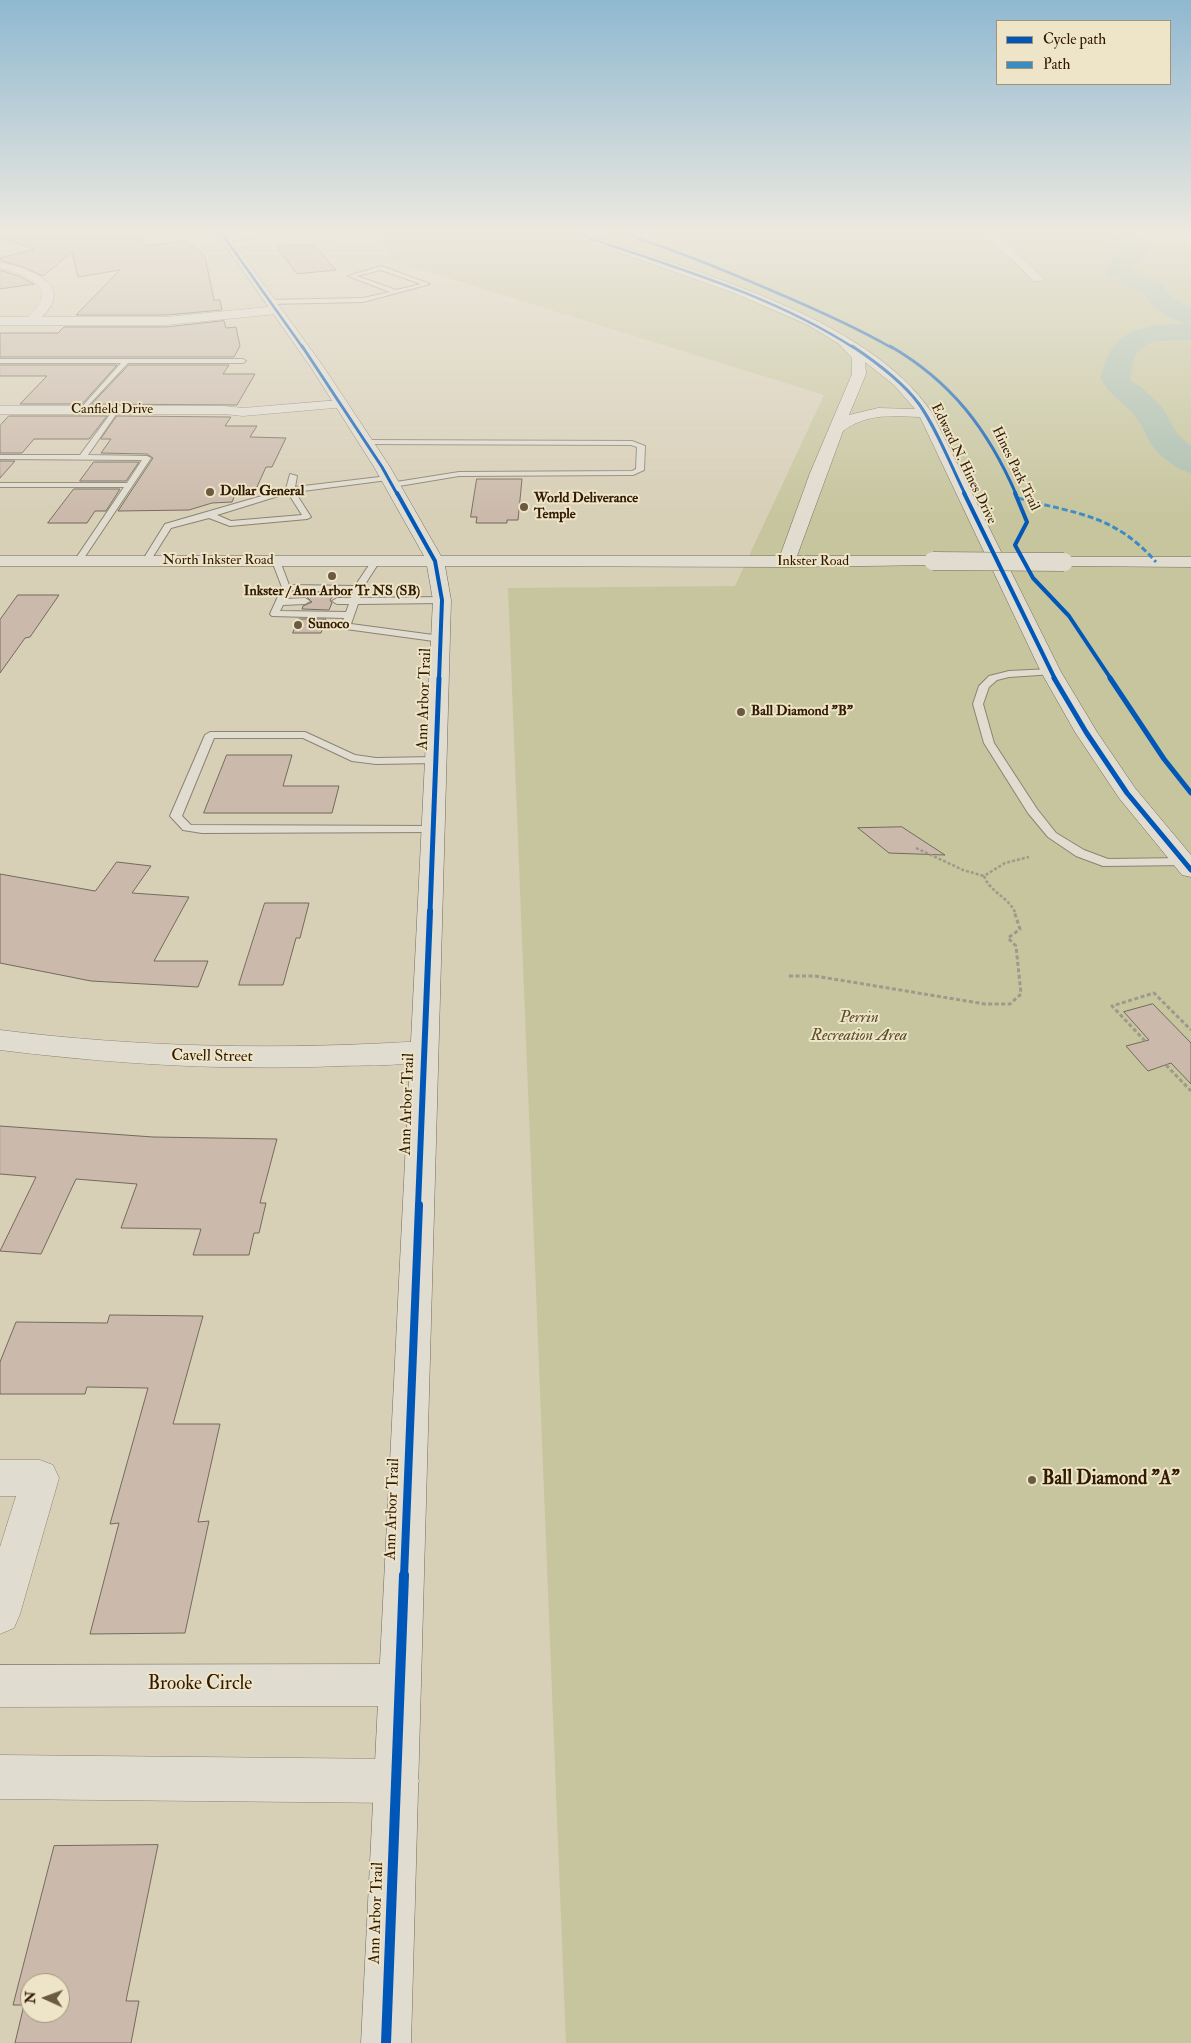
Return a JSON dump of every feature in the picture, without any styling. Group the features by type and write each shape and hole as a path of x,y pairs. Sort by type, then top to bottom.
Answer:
{"street":[{"name":"Ann Arbor Trail","path":"288,326 366,442 436,562 442,600 386,2043"},
{"name":"Edward N. Hines Drive","path":"819,326 841,338 893,377 922,409 1050,672 1086,732 1127,793 1187,866"},
{"path":"786,562 859,374 860,366 854,352 841,338"},
{"name":"Canfield Drive","path":"0,410 224,410 243,412 338,400"},
{"path":"846,407 860,401 873,400 892,401 922,409"},
{"path":"837,428 847,420 863,414 922,409"},
{"name":"North Inkster Road","path":"0,561 436,562"},
{"name":"Inkster Road","path":"436,562 1191,562"},
{"name":"Cavell Street","path":"0,1040 116,1054 186,1058 352,1056 424,1051"},
{"path":"0,1478 40,1478 0,1614"},
{"name":"Brooke Circle","path":"0,1686 400,1685"},
{"path":"0,1777 397,1781"}],"lane":[{"path":"0,361 243,361"},
{"path":"82,410 126,361"},
{"path":"82,458 116,410"},
{"path":"146,561 168,526 290,490 459,474 633,473 640,470 641,446 632,443 366,442"},
{"path":"0,458 147,458 78,561"},
{"path":"210,515 230,524 307,518 290,490 293,476"},
{"path":"0,485 129,485"},
{"path":"276,561 286,588 275,614 350,615"},
{"path":"376,561 358,589 346,626 441,639"},
{"path":"286,588 358,589"},
{"path":"337,601 442,600"},
{"path":"280,602 305,602"},
{"path":"1050,672 1009,674 993,678 984,686 978,704 989,743 1032,811 1052,835 1080,853 1107,863 1187,866"},
{"path":"433,829 202,830 187,828 176,816 210,735 304,735 352,758 376,761 436,760"}],"path":[{"path":"916,848 963,870 984,876"},
{"path":"984,876 994,868 1013,860 1030,857"},
{"path":"789,976 815,976 985,1004 1006,1006 1018,1000 1021,994 1016,946 1008,938 1020,929 1017,917 1009,902 987,885 984,876"},
{"path":"1145,1041 1112,1006 1154,993 1191,1030"},
{"path":"1166,1065 1191,1091"}],"green space":[{"name":"Perrin Recreation Area","path":"603,326 1191,326 1191,2043 566,2043 508,588 735,586 824,395"}],"building":[{"path":"64,327 236,327 240,346 234,357 0,357 0,333 58,333"},
{"path":"0,365 117,365 82,404 20,404 47,376 0,376"},
{"path":"129,365 229,365 223,374 255,374 237,405 92,404"},
{"path":"9,416 107,416 89,439 34,439 22,453 0,453 0,426"},
{"path":"117,416 231,417 225,426 257,426 250,437 286,438 272,467 266,467 257,487 235,495 232,502 212,503 189,510 118,511 153,458 147,454 101,453 111,439 101,439"},
{"path":"0,461 15,461 0,478"},
{"path":"94,462 139,462 126,481 80,481"},
{"path":"477,479 522,479 518,520 507,520 507,523 476,523 477,517 471,517"},
{"path":"74,489 120,489 106,511 95,511 87,523 48,523"},
{"path":"308,593 335,593 330,600 332,603 329,610 302,609 303,606 312,602 307,597"},
{"path":"18,595 59,595 30,637 25,638 0,673 0,620"},
{"path":"299,619 326,619 321,633 293,633"},
{"path":"227,755 292,755 283,786 339,786 332,813 204,813"},
{"path":"902,827 945,855 889,853 858,828"},
{"path":"117,862 151,866 132,893 189,897 154,961 208,961 198,987 91,981 0,963 0,874 95,891"},
{"path":"265,903 309,903 300,938 296,938 283,985 239,985"},
{"path":"1153,1004 1191,1043 1191,1084 1171,1063 1148,1071 1126,1046 1149,1040 1124,1012"},
{"path":"0,1126 153,1137 277,1139 260,1203 266,1203 259,1233 254,1233 249,1255 193,1255 201,1229 121,1228 137,1184 76,1179 41,1254 0,1251 36,1177 0,1174"},
{"path":"110,1315 203,1316 173,1424 220,1424 198,1522 209,1521 185,1633 90,1634 119,1523 110,1524 148,1388 87,1387 85,1394 0,1394 0,1362 16,1322 107,1323"},
{"path":"158,1845 126,2001 139,2001 131,2043 15,2043 20,2022 70,2023 70,1973 21,1973 54,1846"},
{"path":"20,1978 20,2005 13,2005"}],"waterway":[{"path":"1191,332 1152,334 1135,341 1127,346 1122,354 1115,377 1120,387 1130,393 1151,414 1165,440 1191,463"}],"marked path":[{"path":"1018,498 1093,517 1110,524 1126,533 1142,546 1156,562"}],"cycle path":[{"path":"288,326 382,467 435,561 442,600 386,2043"},
{"path":"818,326 858,350 893,377 921,406 1051,672 1086,732 1127,793 1191,870"},
{"name":"Hines Park Trail","path":"853,326 897,350 919,365 939,381 970,413 1007,474 1027,522 1015,545 1033,578 1069,616 1164,759 1191,793"}],"place":[{"name":"Dollar General","path":"210,492"},
{"name":"World Deliverance Temple","path":"524,507"},
{"name":"Inkster / Ann Arbor Tr NS (SB)","path":"332,576"},
{"name":"Sunoco","path":"298,625"},
{"name":"Ball Diamond \"B\"","path":"741,712"},
{"name":"Ball Diamond \"A\"","path":"1032,1480"}]}
